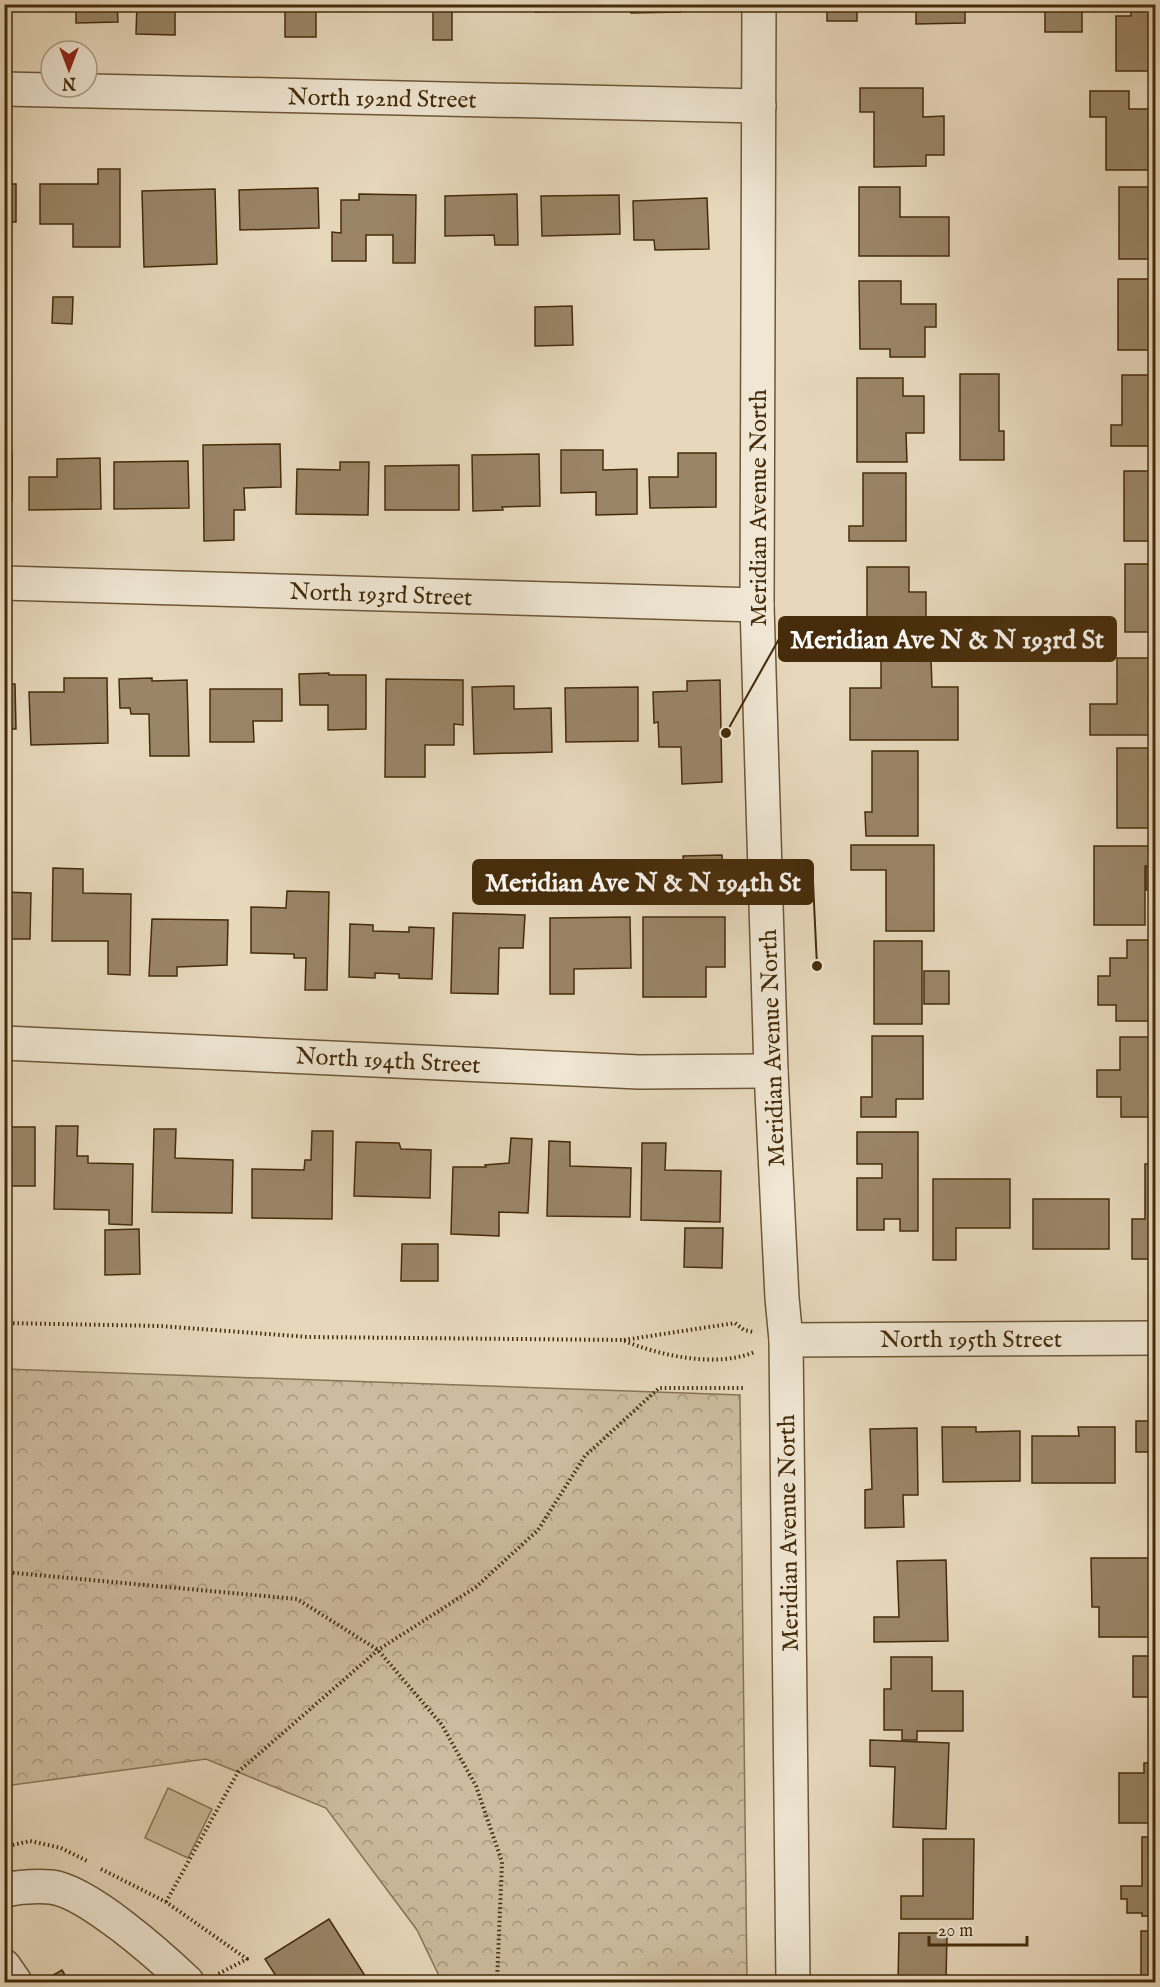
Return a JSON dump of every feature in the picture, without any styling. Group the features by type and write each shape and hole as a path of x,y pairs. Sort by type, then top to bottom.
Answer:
{"street":[{"name":"Meridian Avenue North","path":"759,4 758,605 771,1071 786,1340 793,1983"},
{"name":"North 192nd Street","path":"4,89 759,106"},
{"name":"North 193rd Street","path":"4,584 758,605"},
{"name":"North 194th Street","path":"4,1043 639,1072 771,1071"},
{"name":"North 195th Street","path":"786,1340 1155,1338"},
{"path":"4,1890 52,1887 77,1896 94,1905 172,1968 187,1983"},
{"path":"4,1966 15,1983"}],"path":[{"path":"4,1323 160,1326 308,1337 622,1340 735,1323 744,1330 786,1340"},
{"path":"622,1340 650,1351 728,1360 786,1340"},
{"path":"166,1902 238,1772 378,1650 476,1587 538,1530 585,1456 659,1388 745,1388"},
{"path":"4,1572 297,1599 378,1650 442,1725 476,1786 502,1862 497,1983"}],"green space":[{"path":"5,1369 740,1395 747,1982 442,1982 417,1930 326,1808 206,1759 5,1786"},
{"path":"168,1788 212,1809 188,1858 145,1838"}],"building":[{"path":"76,4 117,4 118,22 76,23"},
{"path":"137,4 175,4 175,35 136,34"},
{"path":"243,4 316,4 316,37 285,37 285,9 243,9"},
{"path":"337,4 417,4 417,8 337,10"},
{"path":"433,4 511,4 511,10 452,10 452,40 433,40"},
{"path":"535,4 614,4 614,11 535,12"},
{"path":"630,4 681,4 681,12 631,13"},
{"path":"827,4 857,4 857,21 827,21"},
{"path":"916,4 988,4 988,9 965,9 965,23 916,24"},
{"path":"1010,4 1094,4 1094,9 1082,9 1082,32 1045,32 1045,8 1010,8"},
{"path":"1131,4 1156,4 1156,71 1116,71 1116,16 1131,16"},
{"path":"860,88 923,88 923,117 944,116 944,155 926,155 926,166 874,167 874,112 860,112"},
{"path":"1090,91 1129,91 1129,109 1156,109 1156,170 1106,170 1106,117 1090,117"},
{"path":"98,169 120,169 120,247 73,247 73,224 40,224 40,184 98,184"},
{"path":"4,184 16,184 16,222 4,222"},
{"path":"859,187 900,187 900,217 949,217 949,256 859,256"},
{"path":"1119,187 1156,187 1156,259 1119,259"},
{"path":"318,188 319,228 240,230 239,190"},
{"path":"215,189 217,264 144,267 142,191"},
{"path":"359,194 416,195 415,263 393,263 393,235 366,235 366,261 332,261 332,232 341,233 341,200 359,200"},
{"path":"517,194 518,245 495,245 494,235 445,236 445,196"},
{"path":"619,195 620,234 542,236 541,196"},
{"path":"707,198 709,249 655,250 654,240 634,240 633,201"},
{"path":"1118,279 1156,279 1156,350 1118,350"},
{"path":"859,281 901,281 901,304 936,304 936,327 925,327 925,357 890,357 890,349 860,349"},
{"path":"53,297 73,297 72,324 52,323"},
{"path":"572,306 573,345 535,346 535,307"},
{"path":"960,374 999,374 999,431 1004,431 1004,460 960,460"},
{"path":"1122,375 1156,375 1156,446 1111,446 1111,425 1122,425"},
{"path":"857,378 903,378 903,396 924,396 924,433 906,433 907,462 857,462"},
{"path":"280,444 281,487 244,488 245,510 234,510 234,540 204,541 203,445"},
{"path":"561,450 603,450 603,470 637,469 637,514 596,515 596,492 561,493"},
{"path":"4,451 12,451 12,500 4,500"},
{"path":"678,453 716,453 716,507 650,508 649,477 678,477"},
{"path":"539,454 540,506 502,507 503,510 473,511 472,455"},
{"path":"100,458 101,509 29,510 29,477 57,477 57,459"},
{"path":"188,461 189,508 114,509 114,462"},
{"path":"340,462 369,462 368,515 296,514 297,469 340,470"},
{"path":"459,465 459,510 385,510 385,466"},
{"path":"1124,471 1156,471 1156,541 1124,541"},
{"path":"863,473 906,473 906,541 849,541 849,526 863,526"},
{"path":"1125,564 1156,564 1156,632 1125,632"},
{"path":"867,567 909,567 909,592 926,592 926,636 867,636"},
{"path":"881,658 931,658 932,687 958,687 958,740 850,740 850,688 881,688"},
{"path":"1117,658 1156,658 1156,735 1090,735 1090,704 1117,704"},
{"path":"329,673 329,675 366,675 366,729 328,730 328,705 300,705 299,674"},
{"path":"64,678 107,678 108,743 31,745 29,692 64,692"},
{"path":"152,678 152,681 187,680 189,756 150,756 149,714 131,714 130,708 120,708 119,679"},
{"path":"386,679 463,680 463,725 454,724 454,745 425,745 425,777 385,777"},
{"path":"720,680 722,782 682,784 681,747 659,747 658,722 654,723 653,692 687,691 687,681"},
{"path":"4,684 15,684 16,729 4,729"},
{"path":"514,686 514,709 551,708 552,752 474,754 472,687"},
{"path":"638,687 638,741 566,742 565,688"},
{"path":"210,689 282,689 282,721 253,721 254,742 210,742"},
{"path":"1117,748 1156,748 1156,828 1117,828"},
{"path":"872,751 918,751 918,836 866,836 865,812 872,812"},
{"path":"851,845 934,845 934,931 886,931 886,870 851,870"},
{"path":"1094,846 1156,846 1156,866 1145,866 1145,925 1094,925"},
{"path":"722,855 724,892 685,893 683,856"},
{"path":"1146,867 1156,867 1156,890 1146,890"},
{"path":"53,868 83,869 83,893 131,894 130,975 108,974 108,941 52,941"},
{"path":"287,891 329,892 327,990 305,990 306,958 294,958 294,954 251,953 251,907 286,908"},
{"path":"4,892 31,893 30,939 4,939"},
{"path":"453,913 525,915 523,948 499,948 498,994 451,993"},
{"path":"630,917 631,968 574,969 574,994 550,994 550,918"},
{"path":"643,917 725,917 725,967 706,967 706,997 643,997"},
{"path":"152,919 228,920 227,965 177,967 177,976 149,976"},
{"path":"350,924 373,925 373,931 409,932 409,927 434,928 432,979 399,978 399,974 375,973 375,978 349,977"},
{"path":"1127,940 1156,940 1156,1021 1116,1021 1116,1005 1098,1005 1098,976 1110,976 1110,958 1127,958"},
{"path":"874,941 922,941 922,1024 874,1024"},
{"path":"924,971 949,971 949,1004 924,1004"},
{"path":"872,1036 923,1036 923,1099 896,1099 896,1117 861,1117 861,1097 872,1097"},
{"path":"1120,1037 1156,1037 1156,1117 1121,1117 1121,1097 1097,1097 1097,1070 1120,1070"},
{"path":"56,1126 78,1126 77,1156 88,1156 88,1163 133,1164 132,1225 109,1224 109,1210 54,1209"},
{"path":"8,1127 35,1127 35,1186 4,1186 4,1138 8,1138"},
{"path":"154,1129 176,1129 175,1158 233,1160 232,1213 152,1212"},
{"path":"312,1131 333,1131 332,1219 252,1218 252,1169 304,1170 305,1160 311,1160"},
{"path":"857,1132 918,1132 918,1231 900,1231 900,1219 884,1219 884,1230 857,1230 857,1178 882,1178 882,1164 857,1164"},
{"path":"511,1138 532,1139 528,1213 499,1212 499,1236 451,1234 453,1167 486,1167 485,1165 509,1163"},
{"path":"549,1141 570,1142 570,1166 631,1168 630,1217 547,1216"},
{"path":"356,1142 399,1143 401,1149 431,1150 430,1198 354,1196"},
{"path":"642,1143 666,1143 665,1170 721,1171 720,1222 641,1220"},
{"path":"1145,1164 1156,1164 1156,1259 1132,1259 1132,1219 1145,1219"},
{"path":"933,1179 1010,1179 1010,1228 956,1228 956,1260 933,1260"},
{"path":"1033,1199 1109,1199 1109,1249 1033,1249"},
{"path":"685,1228 723,1228 722,1268 684,1267"},
{"path":"139,1229 140,1274 105,1275 105,1230"},
{"path":"402,1244 438,1244 438,1281 401,1281"},
{"path":"1136,1421 1156,1421 1156,1520 1150,1520 1150,1452 1136,1452"},
{"path":"942,1427 976,1427 976,1432 1020,1431 1020,1481 943,1482"},
{"path":"1078,1427 1115,1427 1115,1483 1032,1483 1032,1436 1079,1436"},
{"path":"917,1428 918,1495 903,1495 904,1527 865,1528 865,1490 872,1489 870,1429"},
{"path":"1091,1558 1156,1558 1156,1637 1099,1637 1099,1607 1092,1607"},
{"path":"946,1560 948,1641 874,1642 874,1617 899,1617 897,1561"},
{"path":"1133,1656 1156,1656 1156,1732 1155,1697 1133,1697"},
{"path":"891,1657 932,1657 932,1691 963,1691 963,1731 917,1731 917,1740 902,1740 902,1730 884,1730 884,1689 891,1689"},
{"path":"870,1740 949,1743 946,1829 893,1827 895,1767 870,1766"},
{"path":"1144,1763 1156,1763 1156,1823 1119,1823 1119,1773 1144,1773"},
{"path":"1142,1837 1156,1837 1156,1916 1127,1913 1127,1899 1121,1899 1121,1886 1142,1886"},
{"path":"923,1839 974,1839 973,1919 901,1919 901,1896 923,1896"},
{"path":"329,1919 369,1982 280,1982 265,1959"},
{"path":"1141,1931 1156,1931 1156,1982 1141,1982"},
{"path":"899,1933 947,1933 946,1982 898,1982"},
{"path":"62,1970 69,1982 41,1982"}],"place":[{"name":"Meridian Ave N & N 193rd St","path":"726,733"},
{"name":"Meridian Ave N & N 194th St","path":"817,966"}]}
